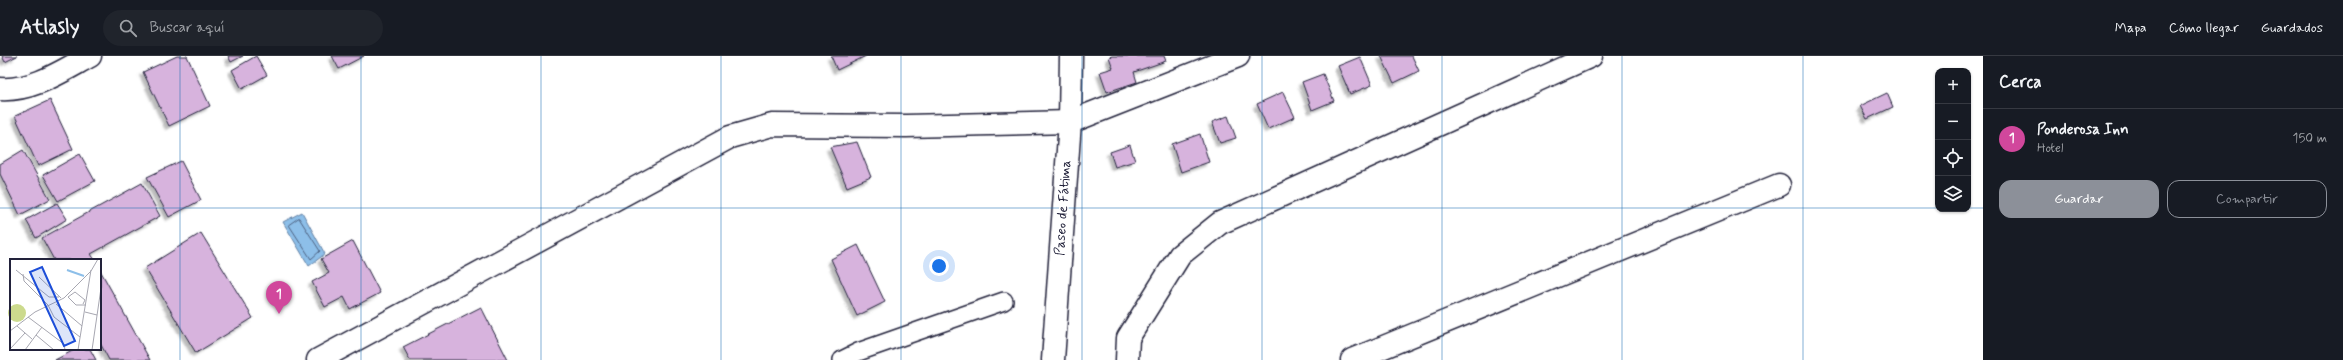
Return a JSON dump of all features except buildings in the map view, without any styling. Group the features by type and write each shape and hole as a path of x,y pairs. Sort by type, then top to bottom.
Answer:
{"street":[{"path":"0,89 15,90 42,81 90,56"},
{"name":"Paseo de Fátima","path":"1053,360 1070,122 1071,56"},
{"path":"318,360 730,137 772,125 906,126 1070,122 1238,56"},
{"path":"1126,360 1128,338 1180,256 1220,224 1591,56"},
{"path":"1352,360 1779,185"}],"lane":[{"path":"842,360 858,352 1004,301"}],"water":[{"path":"302,212 325,254 309,266 283,222"}],"place":[{"name":"Ponderosa Inn","path":"279,314"}]}
